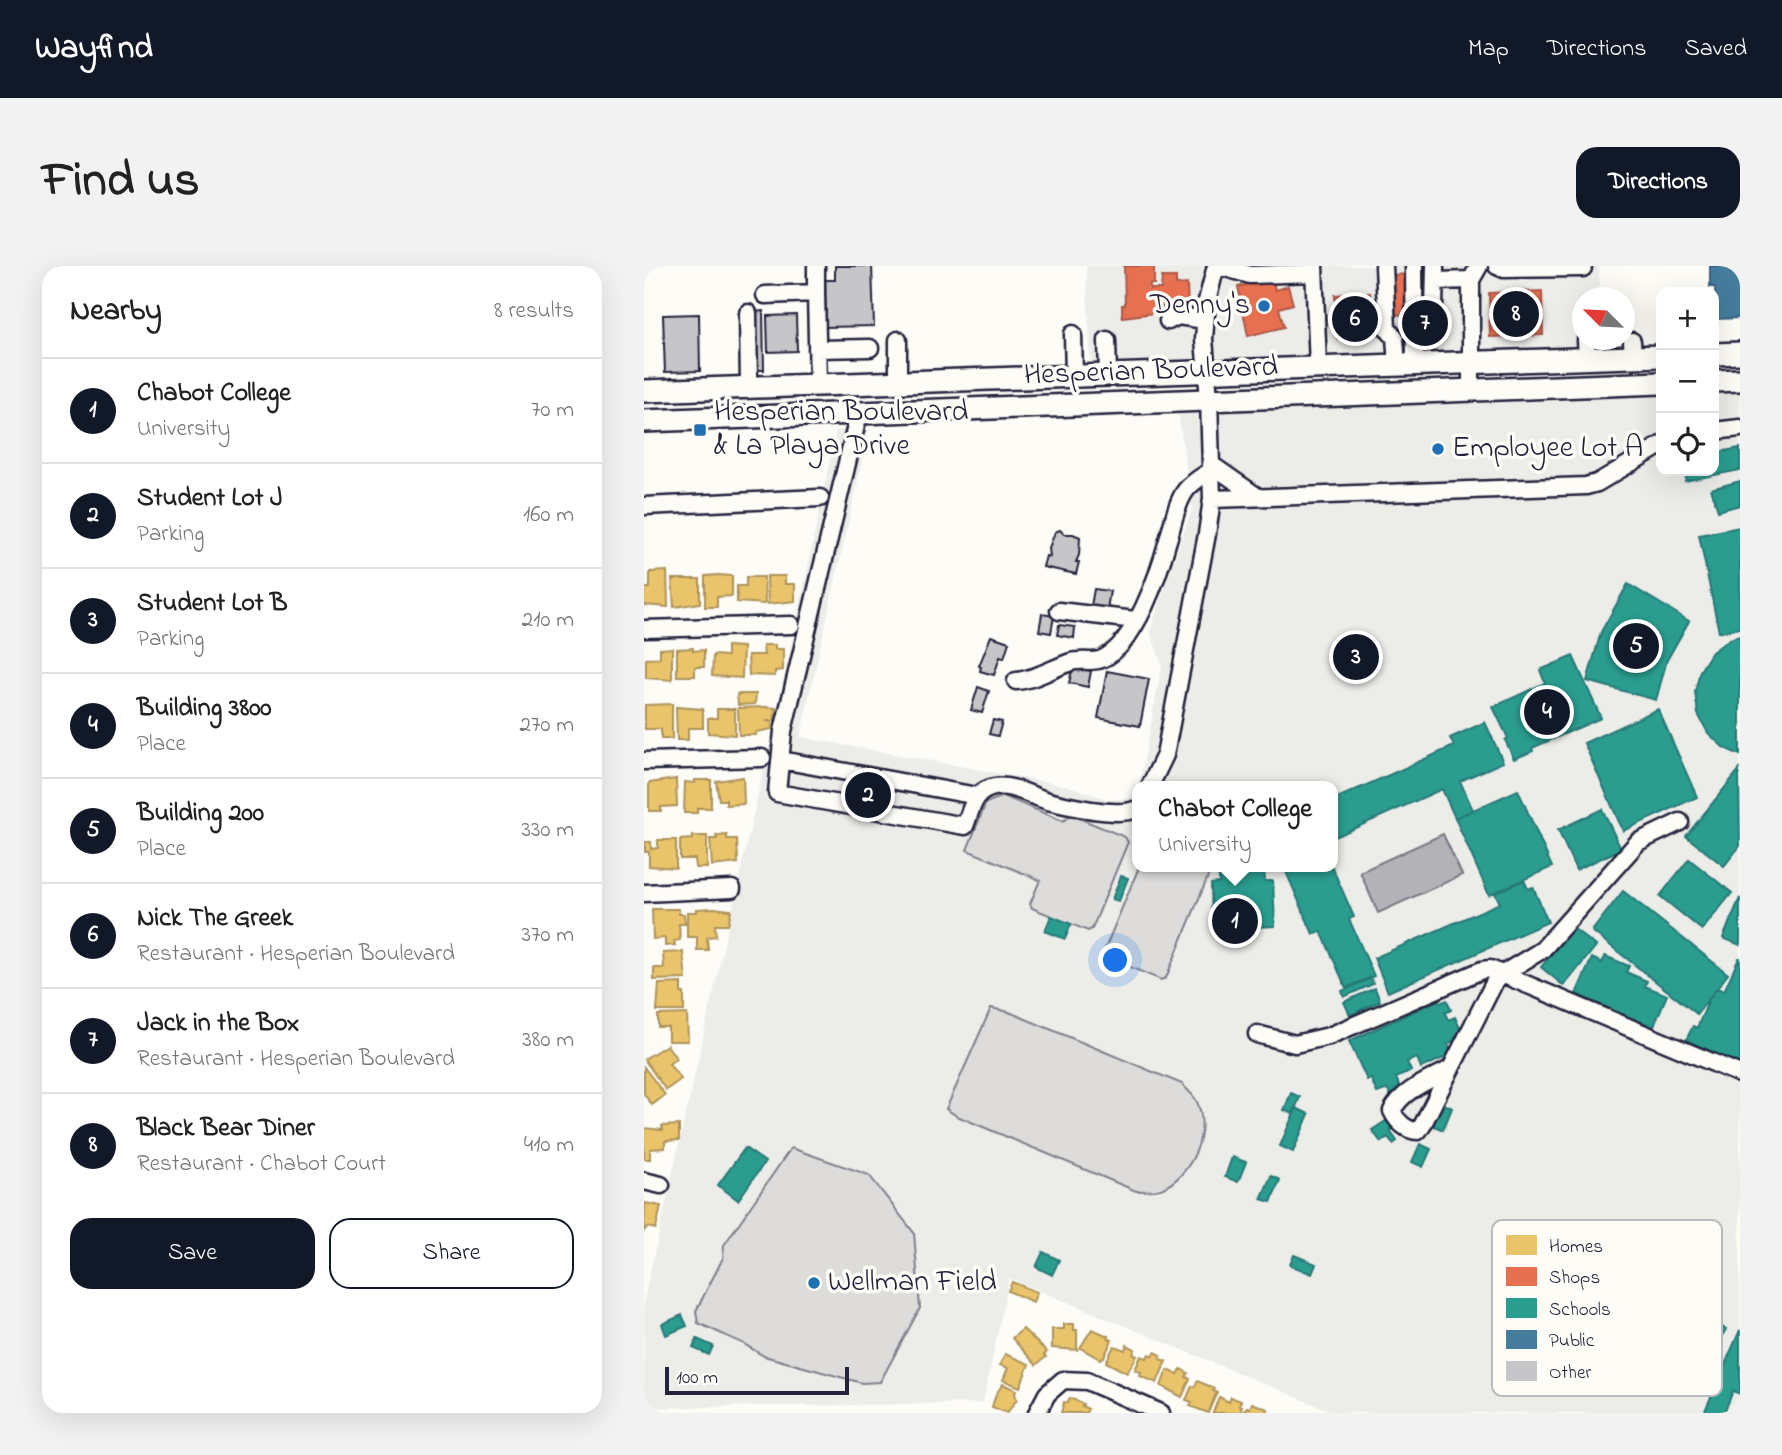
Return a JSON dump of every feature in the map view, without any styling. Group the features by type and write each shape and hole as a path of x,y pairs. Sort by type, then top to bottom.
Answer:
{"main road":[{"name":"Hesperian Boulevard","path":"644,391 725,382 749,387 1472,362 1577,350"},
{"name":"Hesperian Boulevard","path":"1635,350 1656,355"},
{"path":"1719,354 1740,353"},
{"path":"1719,381 1740,380"},
{"name":"Hesperian Boulevard","path":"644,421 1656,383"}],"street":[{"path":"816,266 818,384"},
{"path":"1152,781 1165,755 1193,636 1212,499 1205,320 1218,266 1250,275 1314,269 1318,367"},
{"path":"1384,266 1387,328 1395,338 1406,364"},
{"path":"1406,364 1413,266"},
{"path":"1497,266 1504,269 1583,268"},
{"path":"1434,308 1435,273 1475,273 1471,390"},
{"path":"765,295 816,293"},
{"path":"748,313 749,387"},
{"path":"1168,321 1178,316 1205,320"},
{"path":"1073,334 1074,375"},
{"path":"898,340 898,382"},
{"path":"1107,340 1108,374"},
{"path":"817,349 870,348"},
{"path":"859,413 783,731 776,793 965,826 977,796 992,786 1007,786 1051,802 1112,811 1132,810"},
{"path":"1719,430 1740,428"},
{"path":"1212,499 1586,486 1597,483 1656,448"},
{"path":"1212,468 1260,498"},
{"path":"1016,681 1026,680 1074,661 1100,660 1114,652 1144,606 1186,490 1212,468"},
{"path":"644,506 820,498"},
{"path":"1059,611 1135,620"},
{"path":"644,629 791,625"},
{"path":"644,761 762,758"},
{"path":"781,760 977,796"},
{"path":"1450,1069 1495,981 1542,950 1638,842 1680,822"},
{"path":"644,893 732,890"},
{"path":"1257,1034 1295,1044 1329,1036 1482,970 1490,969 1740,1074"},
{"path":"644,1181 661,1185"},
{"path":"1037,1413 1047,1394 1063,1380 1087,1381 1156,1412"}],"shaded area":[{"path":"1086,266 1599,266 1600,287 1572,287 1572,349 1091,367"},
{"path":"1740,387 1740,1082 1612,1030 1740,1085 1740,1413 1335,1413 1009,1278 983,1403 644,1408 644,1299 791,648 836,431 869,430 800,737 1069,786 1108,800 1132,798 1132,872 1338,872 1338,781 1140,781 1162,665 1150,631 1192,508 1178,412 1656,391 1656,476 1719,476 1719,388"},
{"path":"1003,796 1063,821 1071,815 1125,837 1128,842 1092,929 1088,931 1032,908 1030,904 1040,880 967,850 986,803"},
{"path":"1443,834 1462,875 1378,913 1360,872"},
{"path":"1137,872 1210,872 1166,978 1161,980 1106,957 1104,951"},
{"path":"991,1008 1009,1012 1182,1084 1196,1100 1202,1125 1196,1150 1183,1173 1160,1189 1136,1191 946,1109"},
{"name":"Wellman Field","path":"791,1148 869,1175 914,1233 920,1308 880,1382 862,1383 764,1356 698,1323 696,1311 723,1258 724,1245"}],"building: Homes":[{"path":"667,571 668,607 644,605 644,588 650,588 650,572"},
{"path":"705,576 732,576 732,596 717,597 717,607 705,607"},
{"path":"767,576 785,576 785,584 795,584 795,601 768,604"},
{"path":"746,577 764,577 765,604 737,602 737,586 746,586"},
{"path":"672,579 700,579 700,603 674,607"},
{"path":"763,645 775,645 775,649 783,649 783,670 775,671 775,676 749,675 748,655 764,655"},
{"path":"727,646 743,647 742,678 712,676 713,655 727,656"},
{"path":"672,648 672,680 646,678 646,659 660,658 660,649"},
{"path":"693,648 693,651 704,650 704,667 695,667 695,676 677,676 677,649"},
{"path":"737,694 756,694 755,704 738,705"},
{"path":"672,704 672,739 661,739 661,729 645,729 645,705"},
{"path":"676,707 703,709 703,728 688,728 688,740 677,740"},
{"path":"738,708 776,708 774,721 766,721 772,722 772,729 756,732 756,735 739,735"},
{"path":"717,709 735,709 735,735 708,733 708,718 717,718"},
{"path":"743,777 744,804 726,805 726,800 719,800 716,781"},
{"path":"676,779 677,806 661,807 661,811 649,811 649,783"},
{"path":"695,780 711,780 711,808 697,808 697,813 684,813 685,782 695,783"},
{"path":"727,835 727,839 737,839 738,863 712,866 710,839"},
{"path":"693,836 707,836 707,868 696,868 695,859 680,859 680,840 693,839"},
{"path":"658,840 676,840 676,868 649,866 649,852 645,852 645,842 651,842 651,849 658,848"},
{"path":"714,908 731,910 728,925 715,925 716,936 707,937 708,950 697,950 697,937 687,937 687,912"},
{"path":"652,909 679,909 679,914 684,914 685,924 679,924 680,940 674,941 675,945 665,946 665,938 653,939"},
{"path":"683,952 686,979 654,980 654,968 664,968 663,953"},
{"path":"681,983 684,1011 657,1011 659,984"},
{"path":"687,1014 688,1041 668,1041 668,1027 658,1027 658,1015"},
{"path":"667,1045 676,1058 669,1064 681,1079 666,1090 644,1059"},
{"path":"644,1067 665,1095 652,1105 644,1094"},
{"path":"679,1125 679,1140 665,1141 665,1148 650,1149 650,1159 644,1159 644,1128 663,1130 662,1126"},
{"path":"645,1203 661,1206 656,1229 647,1227 644,1231"},
{"path":"1012,1282 1037,1292 1033,1302 1008,1291"},
{"path":"1064,1324 1074,1324 1074,1330 1077,1330 1077,1350 1052,1348 1052,1329 1064,1329"},
{"path":"1023,1329 1047,1352 1044,1355 1046,1357 1036,1365 1012,1338"},
{"path":"1092,1329 1112,1340 1104,1357 1100,1359 1080,1348"},
{"path":"1127,1345 1135,1349 1133,1354 1137,1356 1127,1373 1106,1362 1114,1346 1125,1350"},
{"path":"1155,1352 1161,1355 1160,1359 1166,1361 1157,1383 1140,1376 1141,1372 1135,1370 1141,1356 1147,1358"},
{"path":"1005,1354 1029,1364 1020,1387 1003,1380 1008,1368 1000,1365"},
{"path":"1181,1369 1188,1373 1186,1377 1190,1379 1182,1397 1161,1386 1167,1370 1178,1374"},
{"path":"1197,1381 1217,1392 1208,1413 1190,1406 1192,1402 1186,1400"},
{"path":"1003,1384 1016,1390 1017,1399 1007,1413 992,1407"},
{"path":"1219,1397 1229,1402 1231,1397 1241,1401 1240,1413 1213,1413"},
{"path":"1070,1398 1083,1404 1082,1406 1088,1409 1086,1413 1061,1413 1064,1402 1067,1403"},
{"path":"1252,1403 1268,1409 1270,1413 1242,1413 1247,1407 1250,1408"}],"building: Shops":[{"path":"1124,266 1154,266 1154,284 1150,284 1150,289 1161,289 1162,277 1176,277 1176,285 1187,284 1188,306 1162,307 1162,312 1122,317 1122,305 1125,305"},
{"path":"1409,274 1411,314 1394,315 1392,275"},
{"name":"Denny's","path":"1272,278 1275,290 1288,286 1293,304 1279,308 1284,327 1248,336 1238,287"},
{"path":"1542,291 1543,335 1490,337 1489,293"},
{"path":"1370,293 1372,337 1337,339 1335,295"},
{"path":"1437,311 1438,335 1414,336 1413,312"}],"building: Schools":[{"path":"1740,448 1740,470 1719,474 1719,452"},
{"path":"1686,476 1710,476 1685,481"},
{"path":"1740,481 1740,505 1718,511 1711,489"},
{"path":"1740,527 1740,628 1719,632 1699,535"},
{"path":"1628,584 1689,621 1667,660 1656,700 1587,681 1601,632"},
{"path":"1740,636 1740,755 1724,748 1708,733 1698,714 1695,692 1700,671 1712,652 1730,639"},
{"path":"1573,656 1601,718 1532,748 1533,751 1514,759 1505,740 1508,738 1493,707 1545,683 1540,670"},
{"path":"1658,709 1697,797 1623,831 1584,743"},
{"path":"1485,722 1503,762 1460,781 1473,810 1455,818 1442,789 1338,836 1338,798 1454,746 1450,738"},
{"path":"1739,770 1740,846 1724,866 1686,836"},
{"path":"1518,790 1552,867 1489,895 1455,818"},
{"path":"1602,809 1621,849 1576,870 1558,830"},
{"path":"1689,859 1732,893 1702,930 1660,896"},
{"path":"1219,872 1264,872 1265,881 1273,881 1275,926 1212,929 1211,884 1219,883"},
{"path":"1286,872 1334,872 1354,917 1349,919 1374,976 1346,988 1321,931 1313,934"},
{"path":"1121,876 1128,878 1119,901 1112,899"},
{"path":"1524,880 1528,889 1533,887 1548,922 1388,992 1374,958 1500,903 1495,893"},
{"path":"1623,891 1728,974 1697,1014 1592,931"},
{"path":"1740,898 1740,945 1723,938"},
{"path":"1051,916 1071,924 1065,939 1045,931"},
{"path":"1573,928 1596,946 1564,986 1541,967"},
{"path":"1605,956 1629,966 1626,972 1647,981 1645,986 1667,995 1653,1028 1576,994 1592,958 1602,963"},
{"path":"1739,958 1740,1064 1686,1040 1693,1026 1697,1028 1710,997 1717,988 1724,991"},
{"path":"1371,978 1373,984 1344,997 1342,991"},
{"path":"1375,988 1380,1001 1350,1015 1344,1002"},
{"path":"1439,1000 1440,1003 1447,1000 1451,1010 1445,1013 1448,1020 1455,1017 1463,1035 1448,1044 1453,1054 1421,1068 1417,1058 1407,1062 1411,1071 1396,1078 1401,1090 1390,1095 1388,1089 1377,1093 1371,1079 1367,1080 1349,1041"},
{"path":"1291,1093 1300,1097 1293,1114 1284,1110"},
{"path":"1443,1103 1452,1108 1443,1130 1432,1125"},
{"path":"1296,1108 1309,1114 1293,1152 1280,1146"},
{"path":"1389,1119 1395,1128 1390,1131 1397,1141 1393,1144 1388,1137 1381,1142 1372,1130"},
{"path":"1420,1144 1431,1149 1423,1167 1412,1162"},
{"path":"745,1148 765,1162 738,1200 718,1185"},
{"path":"1232,1157 1246,1162 1238,1182 1225,1177"},
{"path":"1271,1176 1280,1180 1271,1202 1261,1199"},
{"path":"1043,1252 1059,1260 1052,1275 1036,1267"},
{"path":"1294,1255 1316,1264 1312,1274 1290,1265"},
{"path":"682,1315 687,1326 666,1335 662,1324"},
{"path":"1740,1330 1740,1394 1733,1391 1724,1413 1704,1413 1711,1396 1722,1396 1722,1372"},
{"path":"697,1339 713,1346 709,1355 693,1348"}],"building: Public":[{"path":"1710,266 1740,266 1740,318 1719,319 1719,287 1710,287"}],"building: Other":[{"path":"835,266 872,266 874,326 826,327 825,280 835,280"},
{"path":"763,311 764,370 754,370 752,312"},
{"path":"699,314 700,371 665,372 663,315"},
{"path":"796,315 797,351 768,352 767,316"},
{"path":"1060,530 1064,534 1080,537 1076,574 1043,567 1046,556 1050,557 1049,548 1055,532"},
{"path":"1094,589 1110,591 1107,609 1091,606"},
{"path":"1042,614 1054,616 1051,633 1039,631"},
{"path":"1059,625 1075,627 1074,638 1057,635"},
{"path":"991,636 1009,642 994,675 980,671 979,666"},
{"path":"1073,667 1091,671 1088,687 1069,683"},
{"path":"1107,671 1149,679 1140,726 1098,718"},
{"path":"978,687 989,691 982,713 971,710"},
{"path":"993,720 1002,722 998,736 989,734"}],"place":[{"name":"Denny's","path":"1264,306"},
{"name":"Black Bear Diner","path":"1516,314"},
{"name":"Nick The Greek","path":"1355,319"},
{"name":"Jack in the Box","path":"1425,323"},
{"name":"Hesperian Boulevard & La Playa Drive","path":"700,430"},
{"name":"Employee Lot A","path":"1438,449"},
{"name":"Building 200","path":"1636,646"},
{"name":"Student Lot B","path":"1356,657"},
{"name":"Building 3800","path":"1547,712"},
{"name":"Student Lot J","path":"868,795"},
{"name":"Chabot College","path":"1235,921"},
{"name":"Wellman Field","path":"814,1283"}]}
